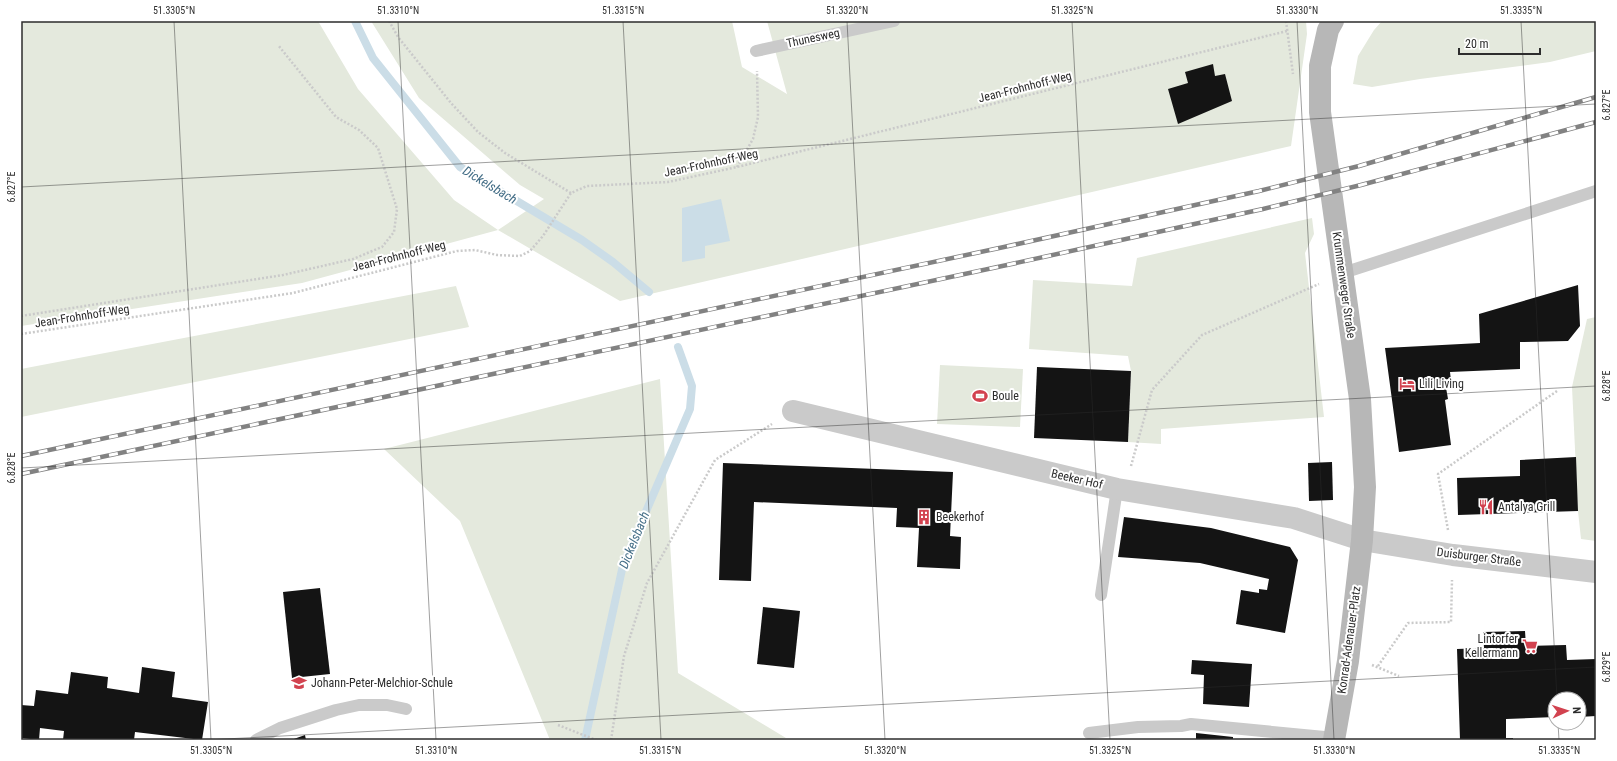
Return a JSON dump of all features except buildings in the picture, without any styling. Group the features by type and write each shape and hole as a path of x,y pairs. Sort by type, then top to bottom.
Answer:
{"main road":[{"name":"Krummenweger Straße","path":"1331,26 1320,66 1320,112 1360,399 1365,487 1362,540"},
{"name":"Konrad-Adenauer-Platz","path":"1334,739 1348,661 1362,540"}],"street":[{"name":"Beeker Hof","path":"793,411 1121,489 1294,518 1362,540"},
{"name":"Duisburger Straße","path":"1362,540 1453,555 1596,572"}],"lane":[{"name":"Thunesweg","path":"756,51 894,21"},
{"path":"1343,273 1596,191"},
{"path":"1101,596 1121,489"},
{"path":"256,740 280,728 336,710 359,705 387,705 406,709"},
{"path":"1089,733 1138,727 1181,726 1191,724 1334,739"}],"path":[{"path":"389,21 398,37 446,97 478,132 505,153 571,193"},
{"name":"Jean-Frohnhoff-Weg","path":"21,334 293,293 457,250 474,250 497,255 520,256 530,251 543,236 571,193 587,186 668,182 737,167 1287,31 1286,21"},
{"path":"21,316 283,275 353,258 382,247 394,232 397,209 378,148 360,130 336,117 278,45"},
{"path":"737,167 753,138 758,117 759,95 756,51"},
{"path":"1121,489 1152,390 1202,335 1343,273"},
{"path":"1399,676 1378,666 1408,623 1451,622 1453,555 1438,474 1557,391"},
{"path":"610,740 624,656 647,583 654,569 715,460 793,411"},
{"path":"558,725 596,740"}],"shaded area":[{"path":"21,21 318,21 358,89 454,200 498,230 302,283 21,326"},
{"path":"371,21 732,21 742,67 787,94 767,21 1306,21 1307,34 1291,146 620,301 498,230 544,199 520,185 419,98"},
{"path":"1382,21 1596,21 1596,51 1550,62 1420,79 1372,87 1353,84 1358,56 1374,30"},
{"path":"1312,218 1314,234 1305,253 1324,417 1161,429 1161,444 1128,442 1131,371 1128,356 1029,349 1033,280 1132,286 1137,258"},
{"path":"456,286 469,327 21,417 21,369"},
{"path":"1596,317 1596,541 1581,539 1578,511 1572,387 1587,319"},
{"name":"Boule","path":"940,365 1023,369 1020,427 937,424"},
{"path":"660,379 678,673 786,738 769,740 550,740 460,521 384,449"}],"water":[{"path":"721,199 730,241 705,246 705,258 682,262 682,208"}],"waterway":[{"name":"Dickelsbach","path":"355,21 373,58 460,167 582,240 613,262 649,292"},
{"name":"Dickelsbach","path":"585,740 623,565 690,409 692,386 678,347"}],"railway":[{"path":"21,456 1004,247 1259,191 1359,166 1596,97"},
{"path":"21,474 1007,265 1263,209 1361,185 1596,122"}],"place":[{"name":"Lili Living","path":"1407,384"},
{"name":"Boule","path":"980,396"},
{"name":"Antalya Grill","path":"1486,507"},
{"name":"Beekerhof","path":"924,517"},
{"name":"Lintorfer Kellermann","path":"1530,646"},
{"name":"Johann-Peter-Melchior-Schule","path":"299,683"}]}
